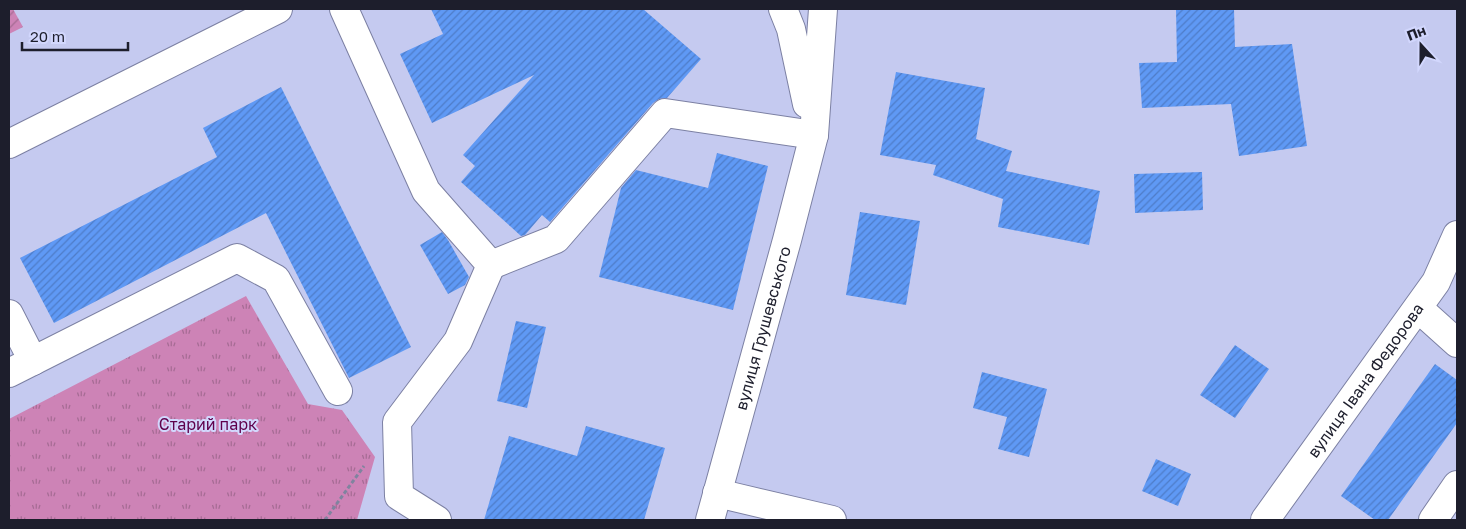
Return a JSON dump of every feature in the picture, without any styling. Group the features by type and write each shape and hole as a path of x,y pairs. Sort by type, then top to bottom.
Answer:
{"main road":[{"path":"9,144 278,9"},
{"path":"344,9 426,191 491,265"},
{"name":"вулиця Грушевського","path":"783,9 791,29 814,135"},
{"name":"вулиця Грушевського","path":"710,520 814,135 823,9"},
{"path":"438,520 399,496 397,422 458,341 491,265 556,239 665,113 814,135"},
{"name":"вулиця Івана Федорова","path":"1266,520 1436,282 1457,235"},
{"path":"9,374 237,258 276,279 338,390"},
{"path":"1418,308 1457,343"},
{"path":"9,314 33,361"},
{"path":"1433,520 1457,485"},
{"path":"717,494 832,520"}],"path":[{"path":"325,520 397,422"}],"green space":[{"path":"9,9 13,9 23,27 9,34"},
{"name":"Старий парк","path":"246,296 308,404 342,410 375,457 357,520 9,520 9,419"}],"building":[{"path":"431,9 643,9 701,59 667,98 659,99 653,103 550,222 542,215 525,235 521,236 461,182 475,166 463,155 534,75 432,123 400,54 443,34"},
{"path":"1176,9 1234,9 1235,47 1292,44 1307,146 1239,156 1231,104 1142,108 1139,63 1177,62"},
{"path":"896,72 985,88 976,139 1012,151 1006,171 1100,191 1089,245 998,227 1003,199 933,175 936,165 880,155"},
{"path":"281,87 411,347 349,378 266,213 54,323 20,258 217,157 203,128"},
{"path":"717,153 768,166 733,310 599,277 621,188 636,170 708,188"},
{"path":"1202,172 1203,210 1135,213 1134,174"},
{"path":"860,212 920,221 906,305 846,295"},
{"path":"442,232 469,277 465,285 448,294 420,245"},
{"path":"516,321 546,327 527,408 497,401"},
{"path":"1235,345 1269,369 1235,418 1200,395"},
{"path":"1435,364 1457,380 1457,423 1388,520 1375,520 1341,496"},
{"path":"982,372 1047,389 1029,457 998,449 1007,417 973,408"},
{"path":"586,426 665,448 644,520 484,520 509,436 577,456"},
{"path":"1156,459 1191,474 1178,506 1142,491"}]}
